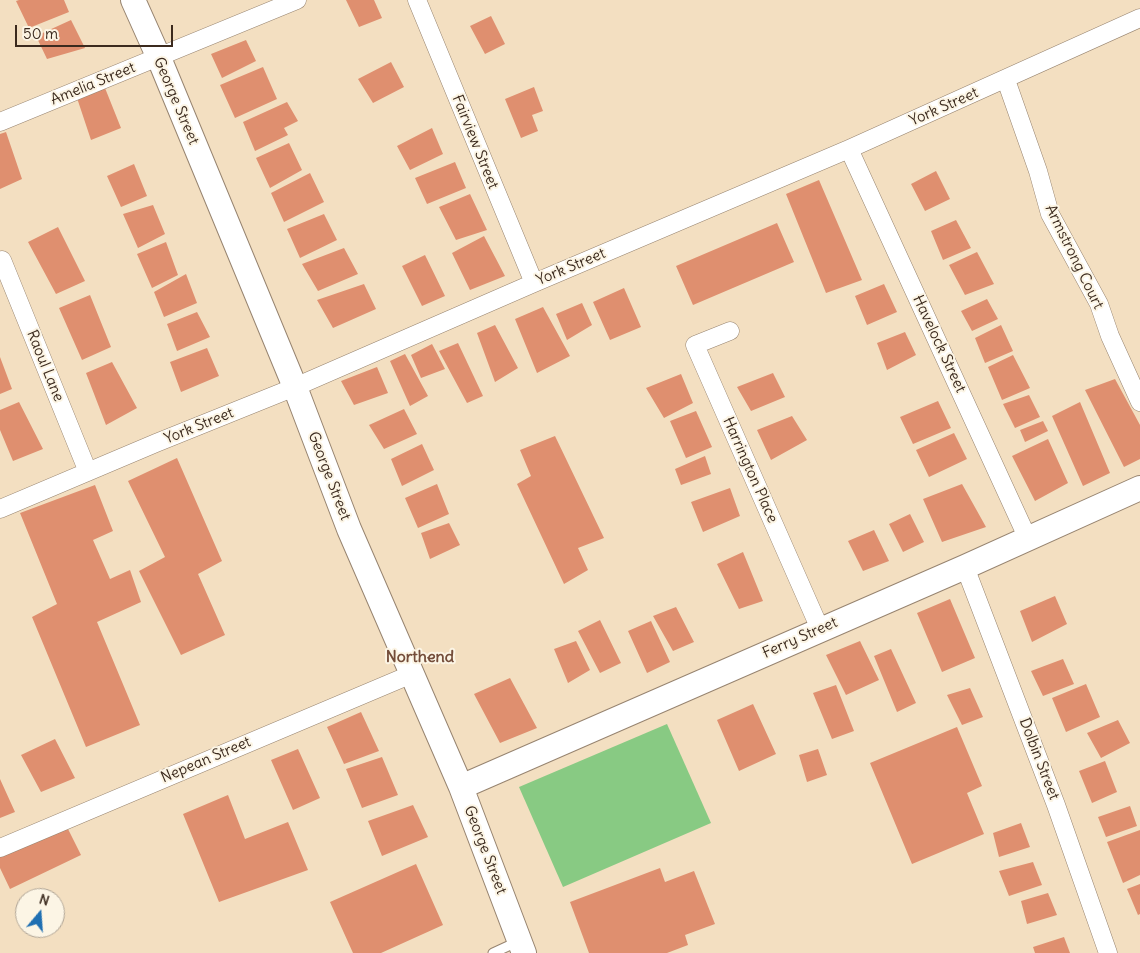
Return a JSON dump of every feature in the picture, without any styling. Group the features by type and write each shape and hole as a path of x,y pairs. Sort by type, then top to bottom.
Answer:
{"main road":[{"name":"George Street","path":"133,0 295,387 349,529 461,787 522,947"},
{"name":"Ferry Street","path":"461,787 1028,539 1140,488"}],"street":[{"name":"Amelia Street","path":"0,122 297,0"},
{"name":"Fairview Street","path":"417,0 534,283"},
{"name":"York Street","path":"0,509 295,387 850,149 1140,18"},
{"name":"Armstrong Court","path":"1006,80 1038,171 1050,214 1099,304 1110,336 1140,402"},
{"name":"Havelock Street","path":"850,149 1028,539"},
{"name":"Raoul Lane","path":"2,260 88,472"},
{"name":"Harrington Place","path":"730,331 695,345 820,629"},
{"name":"Dolbin Street","path":"964,567 1056,805 1108,953"},
{"name":"Nepean Street","path":"0,848 412,674"}],"lane":[{"path":"492,953 522,947"}],"green space":[{"path":"667,724 711,823 563,887 519,787"}],"building":[{"path":"64,0 69,12 29,28 16,1"},
{"path":"346,0 374,0 382,18 359,27"},
{"path":"491,16 505,44 485,54 470,26"},
{"path":"71,20 85,48 47,59 36,36"},
{"path":"246,40 256,61 222,78 211,54"},
{"path":"391,62 404,87 373,103 358,79"},
{"path":"263,67 277,99 235,118 220,85"},
{"path":"534,87 543,111 532,115 538,131 521,138 505,99"},
{"path":"105,88 121,128 91,140 77,98"},
{"path":"287,102 298,121 284,128 288,135 255,151 243,122"},
{"path":"432,128 443,154 410,170 397,146"},
{"path":"6,132 22,179 0,189 0,134"},
{"path":"289,143 302,170 270,188 256,158"},
{"path":"455,162 466,188 427,204 415,178"},
{"path":"134,164 147,196 121,207 107,176"},
{"path":"936,171 950,199 925,211 911,184"},
{"path":"310,173 324,202 284,222 271,193"},
{"path":"819,180 862,280 826,293 786,194"},
{"path":"470,194 487,230 456,240 439,207"},
{"path":"153,205 165,234 138,248 123,214"},
{"path":"324,214 337,240 300,258 287,229"},
{"path":"956,220 971,248 943,260 931,231"},
{"path":"777,223 794,262 693,305 676,266"},
{"path":"58,227 85,281 56,294 28,242"},
{"path":"484,236 505,276 470,290 452,253"},
{"path":"166,242 178,275 152,288 137,254"},
{"path":"344,248 358,274 318,291 302,264"},
{"path":"977,252 994,284 965,295 949,265"},
{"path":"425,255 445,296 422,306 402,266"},
{"path":"186,274 197,303 164,317 154,292"},
{"path":"364,284 376,309 333,328 317,300"},
{"path":"884,284 897,312 867,325 855,296"},
{"path":"624,288 641,327 610,340 593,302"},
{"path":"90,295 111,347 82,360 59,308"},
{"path":"987,299 998,319 972,331 961,311"},
{"path":"582,303 592,325 567,340 556,314"},
{"path":"543,307 570,356 537,373 515,319"},
{"path":"197,312 210,337 177,351 167,324"},
{"path":"495,325 518,368 495,382 477,333"},
{"path":"1001,325 1013,351 985,363 975,338"},
{"path":"905,332 916,355 887,370 877,343"},
{"path":"458,343 483,396 467,403 439,351"},
{"path":"432,344 445,369 421,378 411,355"},
{"path":"207,348 219,376 181,392 170,362"},
{"path":"405,354 428,396 410,406 390,361"},
{"path":"1013,355 1030,388 1002,400 988,367"},
{"path":"0,357 12,389 0,394"},
{"path":"112,362 137,408 106,425 86,373"},
{"path":"377,367 388,393 354,405 341,381"},
{"path":"773,373 785,397 751,411 737,387"},
{"path":"681,374 693,403 664,418 646,388"},
{"path":"1115,379 1140,425 1140,459 1124,467 1085,390"},
{"path":"1029,395 1040,417 1015,428 1003,404"},
{"path":"938,401 951,428 913,444 900,417"},
{"path":"19,402 43,449 13,461 0,430 0,410"},
{"path":"1080,402 1110,473 1083,486 1052,416"},
{"path":"404,409 417,434 384,449 369,425"},
{"path":"696,411 712,447 686,458 670,421"},
{"path":"792,416 807,440 771,460 757,430"},
{"path":"1043,421 1048,431 1025,442 1020,430"},
{"path":"954,433 967,459 929,477 916,450"},
{"path":"555,436 604,538 578,548 588,570 564,584 517,484 531,476 520,450"},
{"path":"1048,439 1068,483 1035,501 1012,456"},
{"path":"422,444 434,470 402,486 391,459"},
{"path":"705,456 711,474 681,485 675,469"},
{"path":"177,458 222,561 198,574 225,635 181,655 139,571 165,557 128,481"},
{"path":"437,484 449,514 418,528 405,498"},
{"path":"962,484 986,527 942,542 923,499"},
{"path":"95,485 113,531 93,540 110,579 130,570 141,602 97,622 140,725 86,747 32,617 57,604 20,513"},
{"path":"730,488 740,516 703,532 691,502"},
{"path":"910,514 924,542 903,552 889,524"},
{"path":"449,523 460,545 430,559 421,533"},
{"path":"874,530 889,561 863,571 848,541"},
{"path":"743,552 763,601 739,609 717,564"},
{"path":"1055,596 1067,624 1032,642 1020,611"},
{"path":"950,599 975,658 942,672 917,613"},
{"path":"676,607 694,642 673,651 653,616"},
{"path":"600,620 621,663 600,673 578,631"},
{"path":"651,621 670,662 647,673 628,631"},
{"path":"576,641 590,670 568,683 554,649"},
{"path":"860,641 879,680 846,695 826,655"},
{"path":"891,649 916,703 897,712 874,656"},
{"path":"1063,659 1074,684 1043,696 1031,671"},
{"path":"510,678 537,728 500,743 474,694"},
{"path":"1086,684 1100,717 1066,732 1052,698"},
{"path":"836,685 854,731 832,739 813,693"},
{"path":"970,688 983,717 962,725 947,695"},
{"path":"753,704 776,754 739,771 717,720"},
{"path":"361,712 379,751 344,764 327,727"},
{"path":"1118,720 1130,743 1101,758 1087,733"},
{"path":"957,727 982,786 967,793 984,834 912,864 870,763"},
{"path":"55,739 75,778 41,792 21,755"},
{"path":"298,749 320,798 293,810 271,760"},
{"path":"818,749 827,775 807,782 799,755"},
{"path":"382,757 398,795 362,808 346,769"},
{"path":"1105,761 1117,792 1092,803 1079,771"},
{"path":"0,779 15,812 0,818"},
{"path":"228,795 245,839 288,822 308,870 219,902 183,814"},
{"path":"413,805 428,837 382,856 368,821"},
{"path":"1130,806 1137,826 1106,837 1098,817"},
{"path":"1021,823 1030,847 999,857 993,833"},
{"path":"66,825 81,855 10,889 0,868 0,857"},
{"path":"1140,830 1140,875 1123,883 1107,842"},
{"path":"1033,862 1042,885 1009,896 999,871"},
{"path":"416,864 443,925 381,953 353,953 330,902"},
{"path":"660,868 665,882 694,871 715,924 685,935 688,945 667,953 589,953 570,902"},
{"path":"1140,884 1140,914 1138,915 1127,889"},
{"path":"1048,893 1057,915 1027,924 1021,901"},
{"path":"1064,937 1070,953 1035,953 1033,947"}],"district":[{"name":"Northend","path":"420,657"}]}
